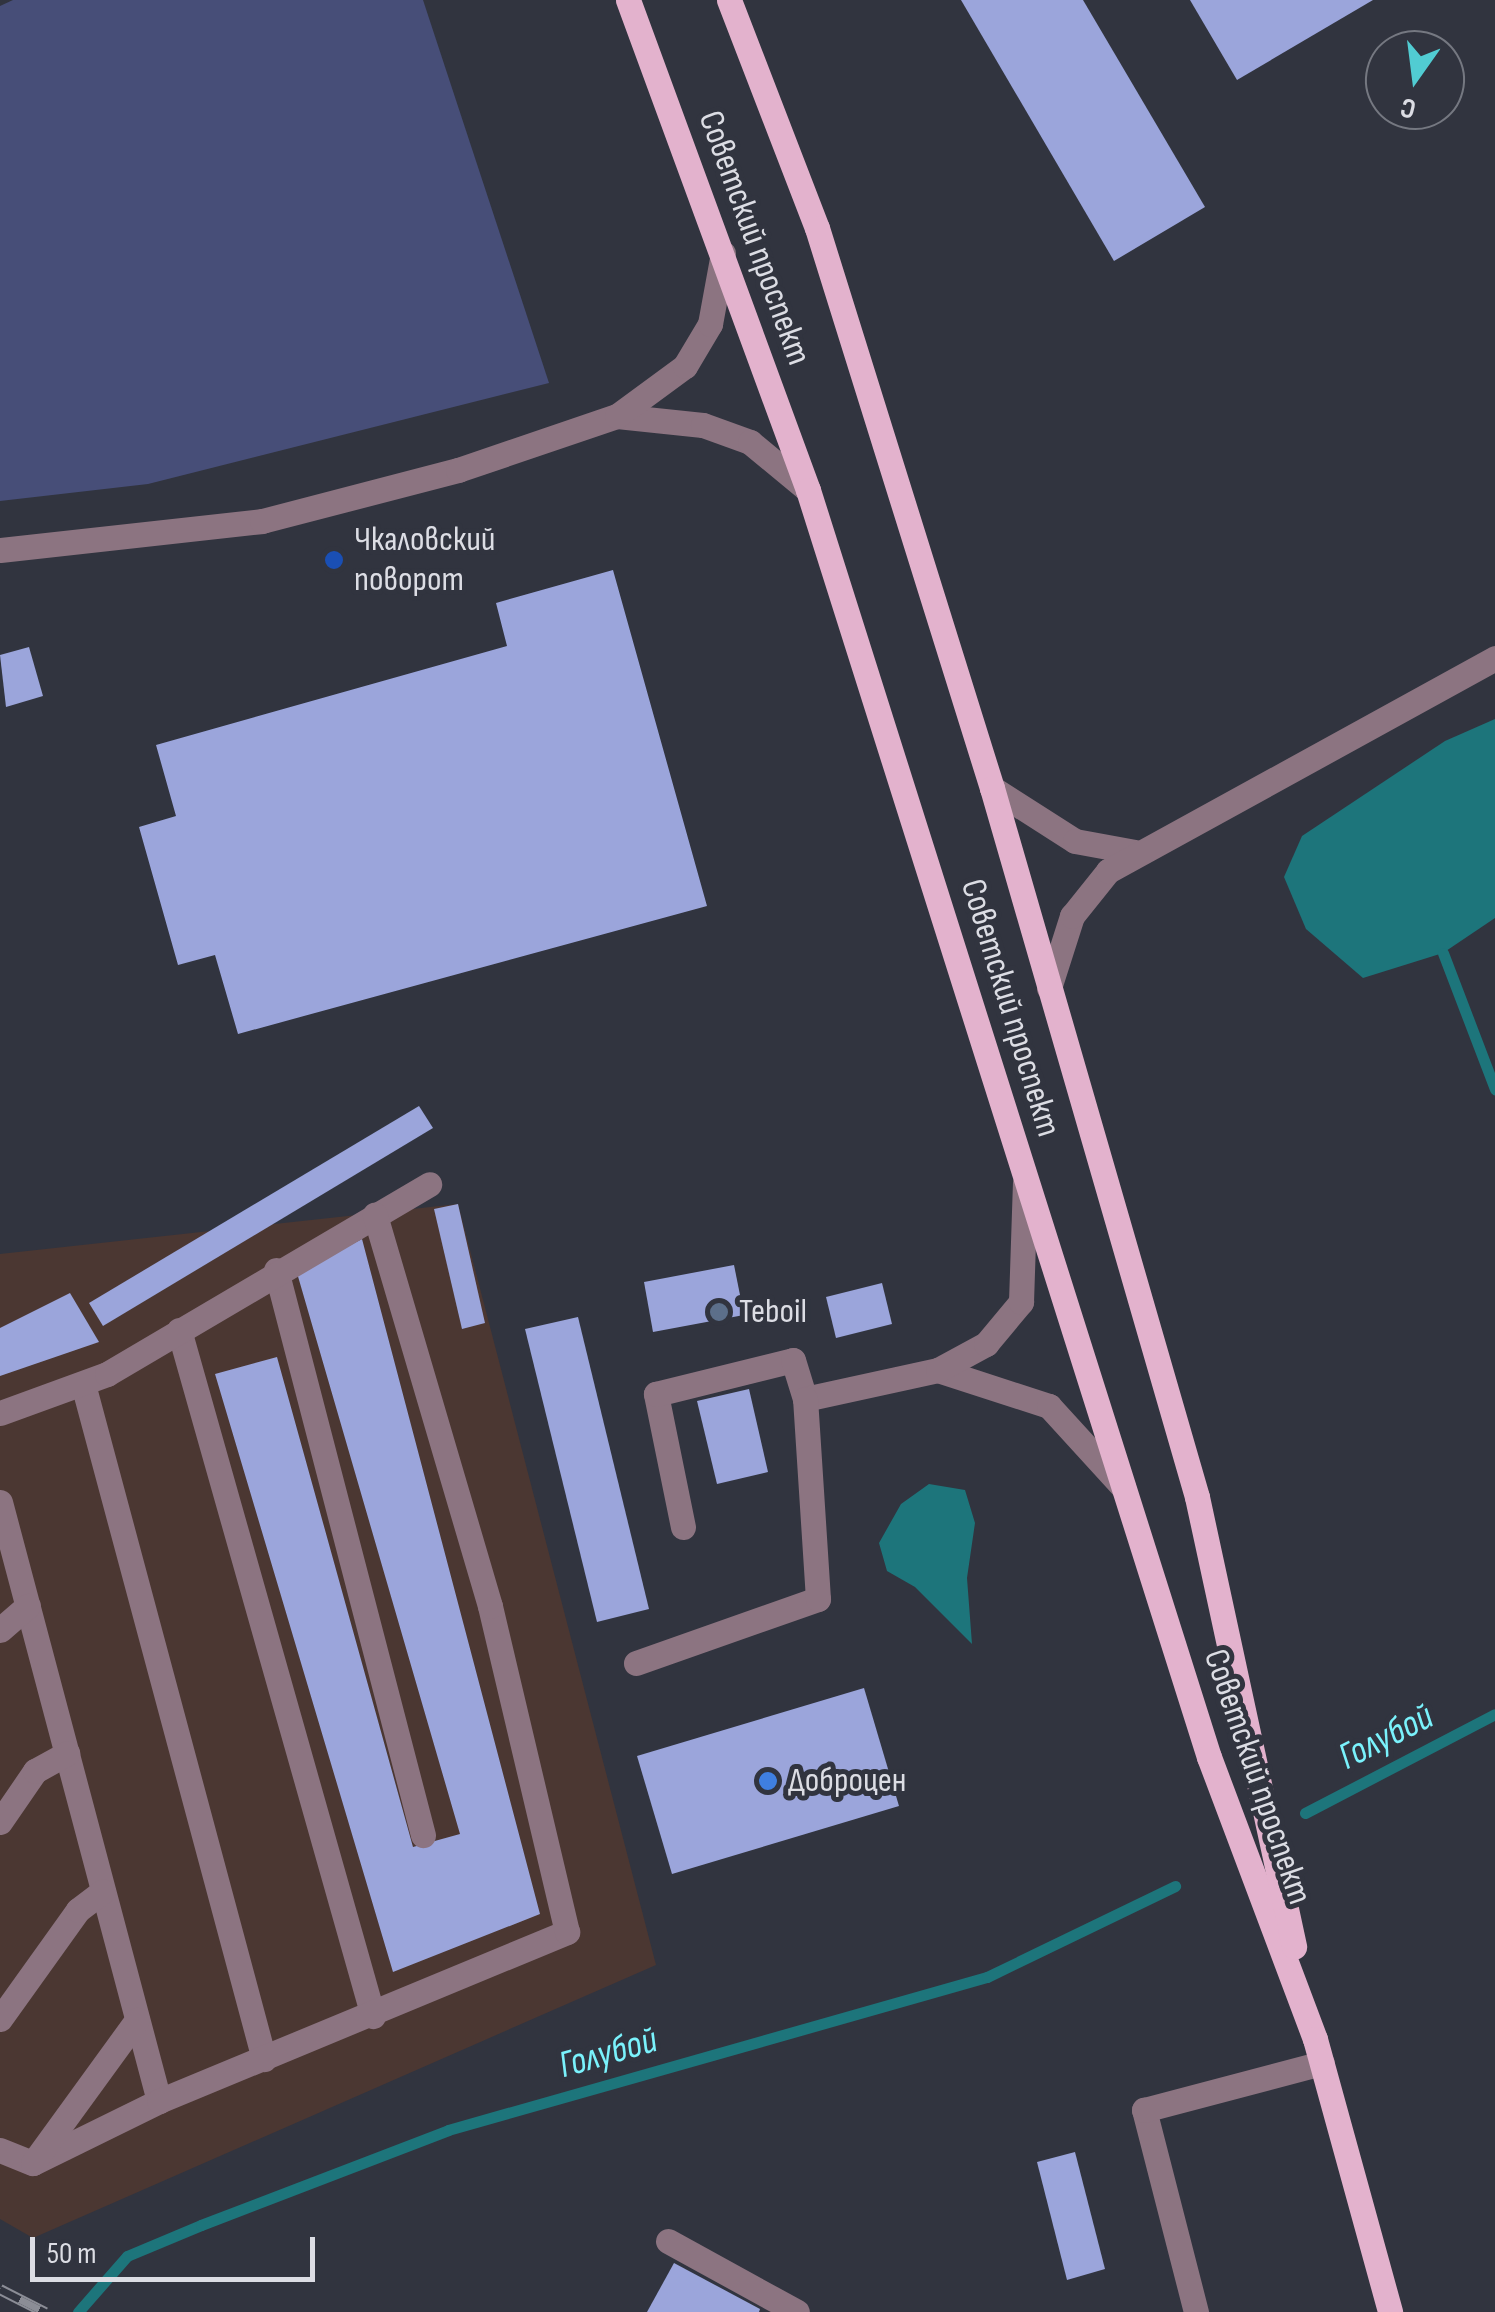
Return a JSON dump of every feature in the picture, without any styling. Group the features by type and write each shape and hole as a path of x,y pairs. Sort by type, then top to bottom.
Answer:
{"main road":[{"name":"Советский проспект","path":"628,0 808,490 1210,1758 1318,2051"},
{"name":"Советский проспект","path":"730,0 817,228 992,788 1197,1497 1318,2051 1390,2312"}],"street":[{"path":"8,547 262,522 458,470 617,416 686,366 710,324 723,252"},
{"path":"617,416 704,425 750,442 808,490"},
{"path":"1049,988 1087,890 1135,852 1495,658"},
{"path":"992,788 1074,841 1135,852"},
{"path":"804,1399 938,1370 986,1344 1021,1302 1025,1174"},
{"path":"0,1413 84,1384 428,1184"},
{"path":"0,2150 33,2163 159,2102 567,1932 490,1606 375,1216"},
{"path":"276,1270 423,1835"},
{"path":"179,1330 373,2016"},
{"path":"636,1663 818,1599 804,1399 794,1360 656,1394 683,1527"},
{"path":"938,1370 1049,1406 1124,1487"},
{"path":"84,1384 264,2059"},
{"path":"0,1502 159,2102"},
{"path":"0,1630 28,1606"},
{"path":"0,1822 35,1771 66,1753"},
{"path":"0,2019 78,1910 103,1891"},
{"path":"33,2163 138,2020"},
{"path":"1196,2312 1144,2110 1318,2051"},
{"path":"668,2240 797,2312"}],"shaded area":[{"path":"13,0 423,0 549,383 148,484 0,501 0,6"},
{"path":"1495,719 1495,918 1443,953 1363,978 1306,929 1284,877 1302,836 1445,741"},
{"path":"458,1204 656,1965 33,2238 0,2219 0,1254"},
{"path":"929,1484 965,1490 975,1523 967,1578 972,1644 915,1587 887,1571 879,1543 901,1504"}],"building":[{"path":"961,0 1083,0 1205,207 1114,261"},
{"path":"1190,0 1373,0 1237,80"},
{"path":"613,570 707,906 238,1034 215,955 178,965 139,827 176,816 156,745 507,646 496,603"},
{"path":"29,647 43,696 6,707 0,655"},
{"path":"419,1106 433,1128 103,1326 89,1303"},
{"path":"458,1204 485,1323 462,1329 434,1209"},
{"path":"362,1239 540,1914 393,1972 215,1374 277,1357 413,1847 460,1834 297,1273"},
{"path":"734,1265 744,1315 653,1332 644,1282"},
{"path":"882,1283 892,1324 836,1338 826,1297"},
{"path":"70,1293 99,1342 0,1376 0,1328"},
{"path":"578,1317 649,1609 597,1622 525,1329"},
{"path":"749,1389 768,1472 717,1484 697,1401"},
{"name":"Доброцен","path":"864,1688 899,1806 672,1874 637,1756"},
{"path":"1075,2152 1105,2269 1067,2280 1037,2162"},
{"path":"674,2263 760,2309 759,2312 647,2312"}],"waterway":[{"path":"1443,953 1495,1089"},
{"name":"Голубой","path":"1305,1813 1495,1714"},
{"name":"Голубой","path":"78,2312 127,2256 201,2225 448,2130 987,1977 1175,1886"}],"railway":[{"path":"0,2289 45,2312"}],"place":[{"name":"Чкаловский поворот","path":"334,560"},
{"name":"Teboil","path":"719,1312"},
{"name":"Доброцен","path":"768,1781"}]}
